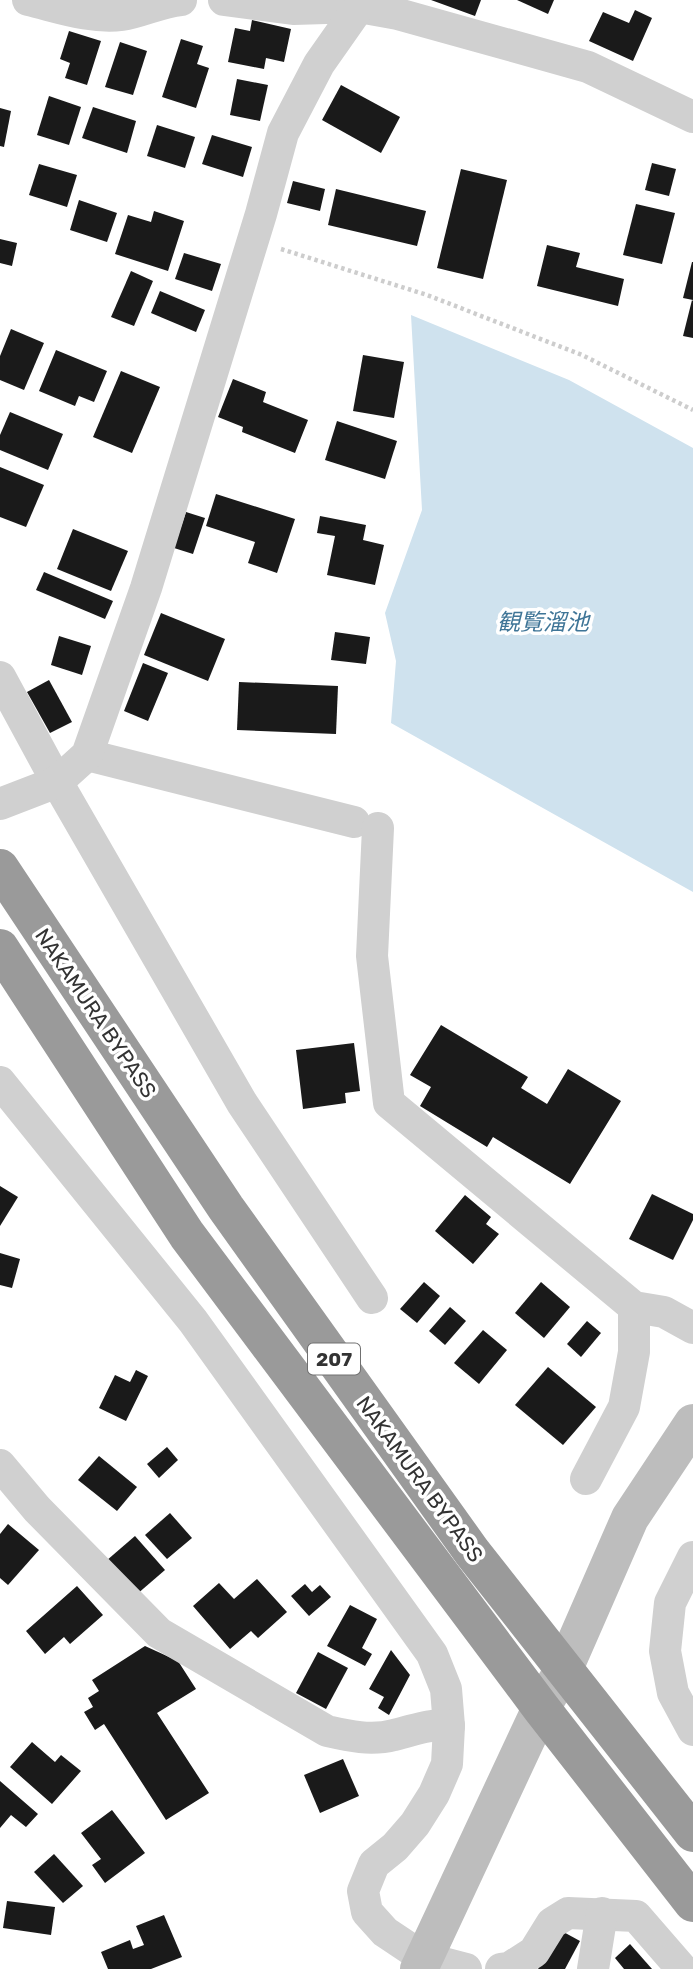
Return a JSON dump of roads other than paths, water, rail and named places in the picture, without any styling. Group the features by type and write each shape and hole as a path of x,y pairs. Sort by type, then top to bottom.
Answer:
{"highway":[{"name":"NAKAMURA BYPASS","path":"0,868 226,1208 472,1552 693,1833"},
{"name":"NAKAMURA BYPASS","path":"0,948 187,1235 541,1708 693,1903"}],"street":[{"path":"29,0 85,13 121,15 181,0"},
{"path":"224,0 293,9 361,2 588,67 693,117"},
{"path":"12,800 57,782 88,755 146,588 254,240 283,133 319,64 361,2"},
{"path":"0,677 57,782 242,1103 372,1298"},
{"path":"88,755 366,825 372,956 389,1103 634,1307 664,1312 693,1328"},
{"path":"0,1082 194,1321 432,1654 446,1689 449,1726 447,1764 434,1794 415,1824 395,1847 374,1864 363,1891 367,1912 421,1963 466,1969"},
{"path":"586,1479 624,1407 634,1352 634,1307"},
{"path":"421,1963 541,1708 564,1669 630,1518 693,1423"},
{"path":"0,1465 37,1509 159,1633 327,1731 356,1738 392,1736 428,1724 449,1726"},
{"path":"693,1557 670,1602 665,1651 673,1693 693,1730"},
{"path":"501,1969 509,1968 534,1952 552,1923 568,1913 636,1916 682,1969"},
{"path":"593,1969 602,1913"}],"water":[{"name":"観覧溜池","path":"411,315 569,380 693,448 693,892 391,723 396,661 385,613 422,510"}]}
